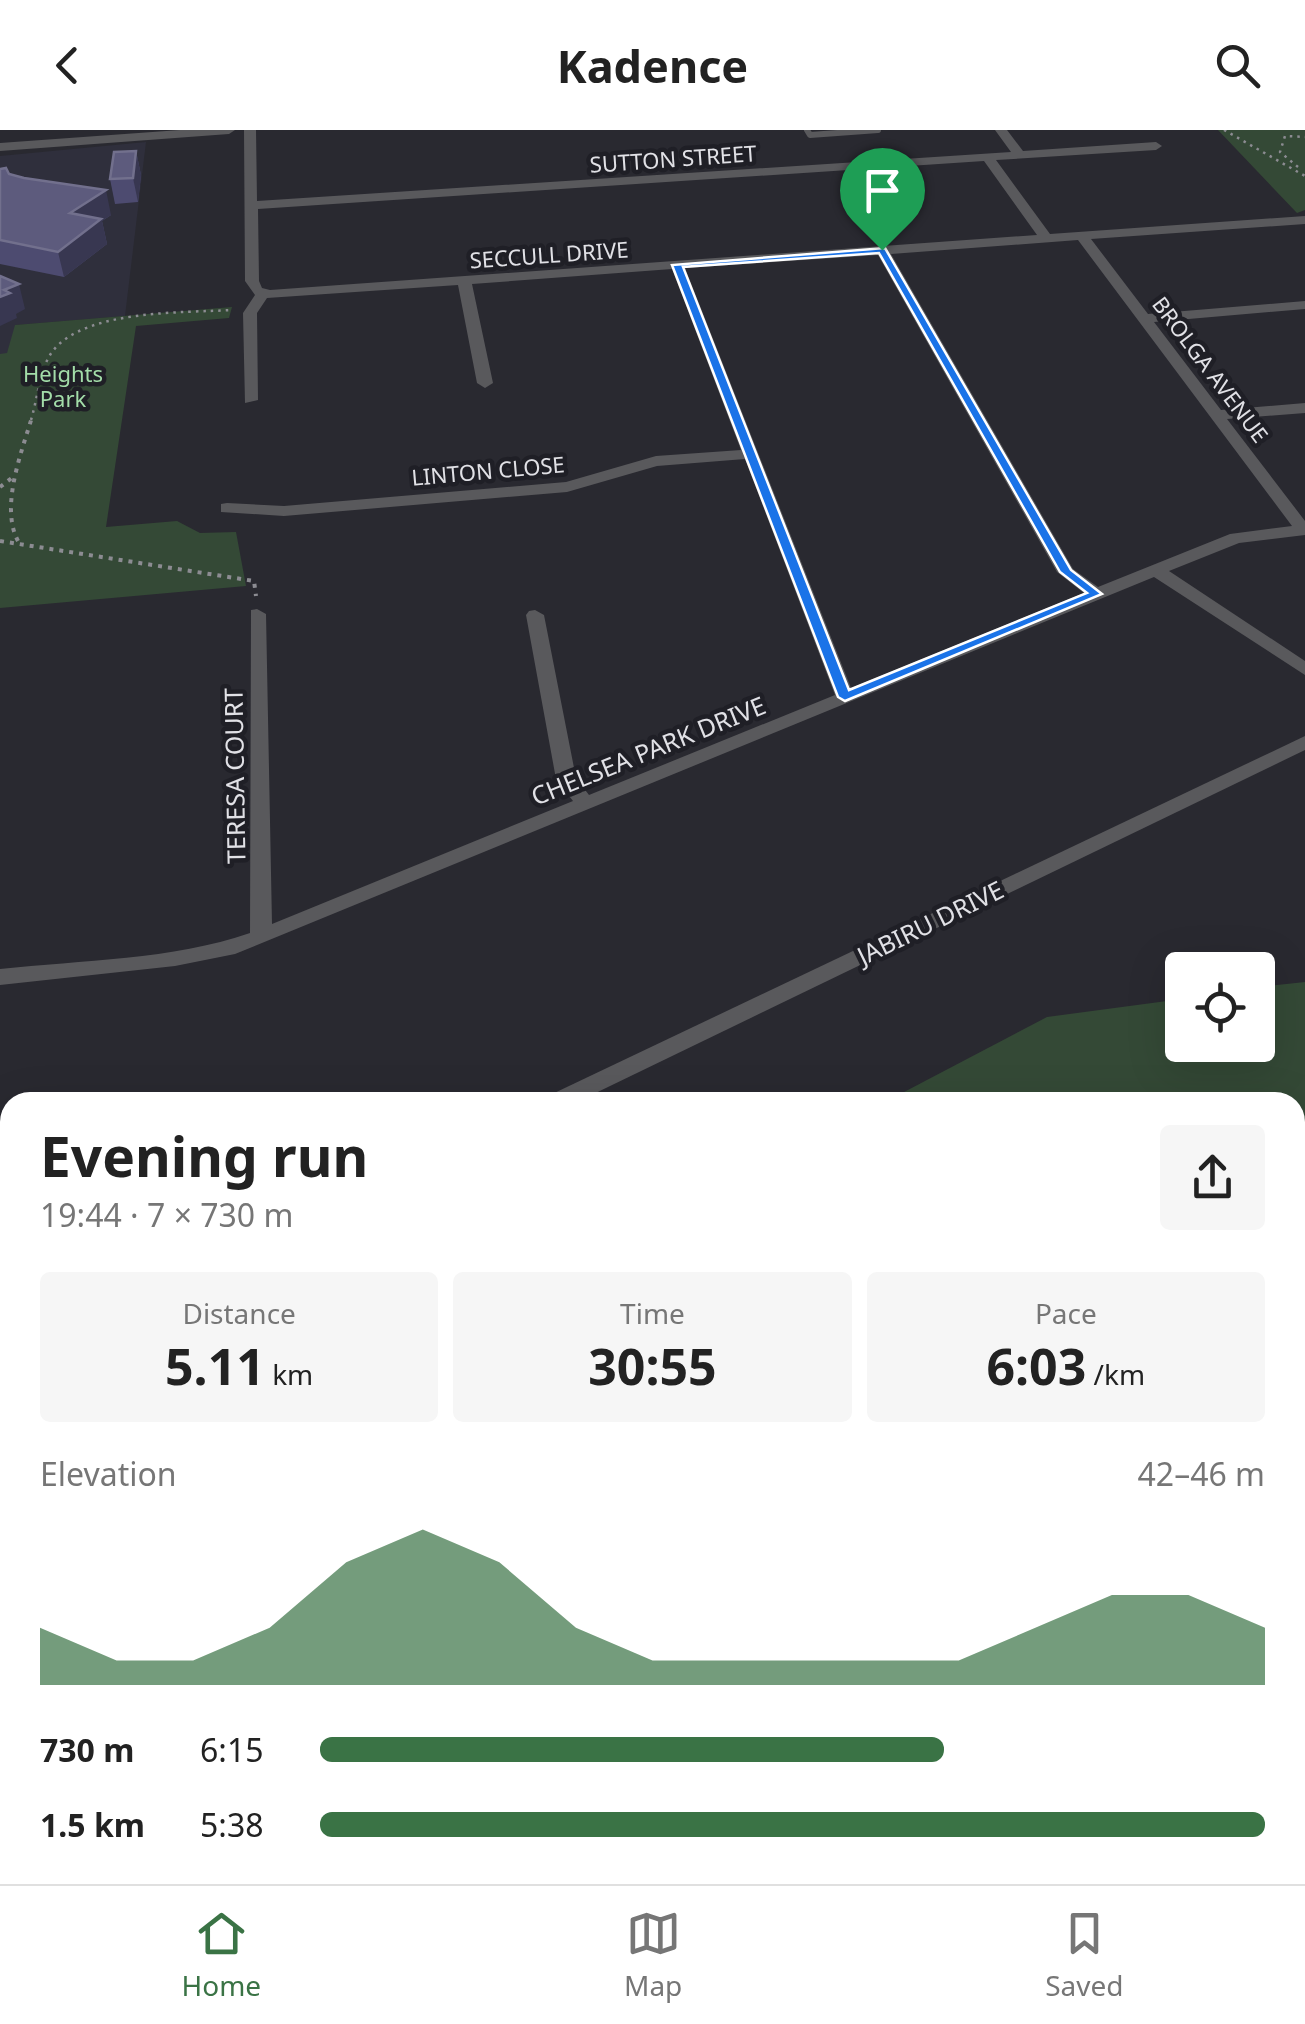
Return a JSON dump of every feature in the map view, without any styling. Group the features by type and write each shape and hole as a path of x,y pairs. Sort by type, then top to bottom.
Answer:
{"street":[{"path":"0,147 228,130"},
{"path":"250,130 252,281 259,298 250,313 250,400"},
{"path":"1001,130 1020,155"},
{"name":"SUTTON STREET","path":"252,206 1156,146"},
{"path":"986,157 1046,238"},
{"name":"SECCULL DRIVE","path":"259,298 464,279 1305,220"},
{"name":"BROLGA AVENUE","path":"1082,236 1304,530"},
{"path":"882,250 1066,572 1096,594"},
{"path":"677,265 845,697"},
{"path":"464,279 485,383"},
{"path":"1145,318 1305,306"},
{"path":"1218,415 1305,408"},
{"name":"LINTON CLOSE","path":"227,508 284,510 567,487 656,461 750,454"},
{"name":"CHELSEA PARK DRIVE","path":"0,977 227,949 1236,538 1304,530"},
{"path":"1156,570 1305,669"},
{"name":"TERESA COURT","path":"257,614 261,937"},
{"path":"535,615 566,778 586,803"},
{"name":"JABIRU DRIVE","path":"577,1092 1305,742"}],"lane":[{"path":"807,130 810,135 878,130"}],"path":[{"path":"1224,130 1305,176"},
{"path":"1298,167 1280,152 1285,136 1305,137"},
{"path":"1289,168 1305,166"},
{"path":"18,541 8,526 15,475 51,353 64,340 102,322 235,310 259,298"},
{"path":"0,488 15,475"},
{"path":"0,542 18,541 254,580 257,614"}],"shaded area":[{"path":"146,142 125,316 16,325 7,354 0,354 0,156"}],"green space":[{"path":"1218,130 1305,130 1305,210 1297,213"},
{"name":"Heights Park","path":"232,307 229,318 136,326 106,527 177,521 200,533 236,532 246,586 0,608 0,354 7,353 15,325"},
{"path":"1305,982 1305,1092 904,1092 1047,1017 1165,1001 1165,1062 1275,1062 1275,985"}],"building":[{"path":"136,151 133,178 110,179 114,152"},
{"path":"6,168 9,174 24,178 106,190 70,213 101,219 58,252 0,240 0,169"},
{"path":"0,276 19,284 4,290 10,293 0,297"}],"route":[{"path":"882,250 1066,572 1096,594 845,697 677,265 882,250"}]}
